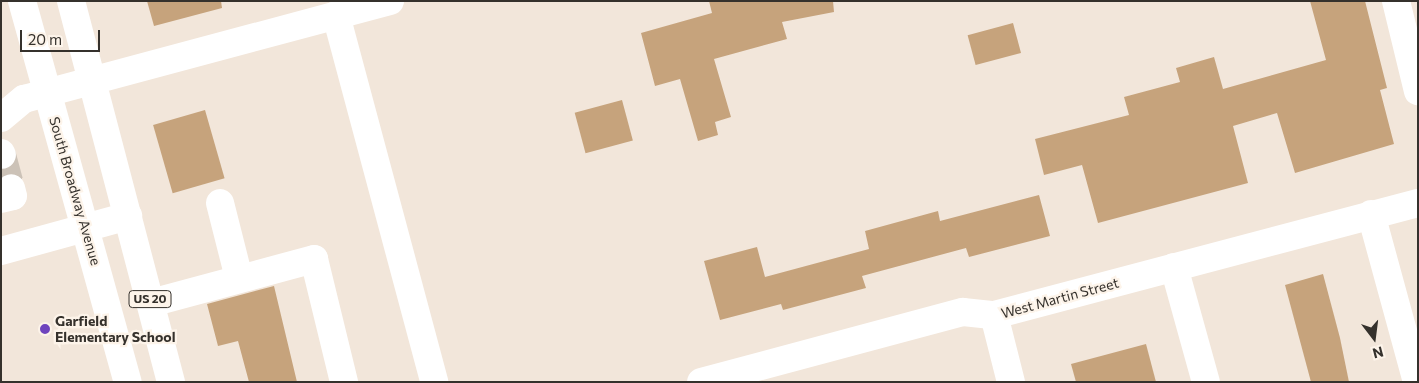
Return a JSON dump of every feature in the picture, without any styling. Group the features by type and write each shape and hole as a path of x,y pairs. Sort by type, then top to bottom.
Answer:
{"street":[{"name":"South Broadway Avenue","path":"22,1 128,382"},
{"name":"US 20","path":"71,1 171,382"},
{"path":"1,118 24,99 390,1"},
{"path":"1396,1 1418,91"},
{"path":"336,15 434,382"},
{"path":"220,203 239,278"},
{"name":"West Martin Street","path":"701,382 963,312 994,315 1418,203"},
{"path":"1371,214 1417,382"},
{"path":"1,251 128,216"},
{"path":"151,303 314,259 344,382"},
{"path":"1174,267 1206,382"},
{"path":"994,315 1011,382"}],"building":[{"path":"147,1 221,1 222,8 154,26"},
{"path":"709,1 833,1 834,12 782,22 787,39 714,59 731,117 715,122 718,135 698,141 680,79 655,86 641,33 712,13"},
{"path":"1310,1 1365,1 1387,88 1380,90 1394,144 1295,173 1277,113 1233,126 1248,183 1098,223 1082,165 1044,175 1035,139 1129,115 1124,97 1180,82 1176,68 1214,57 1223,89 1326,60"},
{"path":"1013,23 1021,53 976,65 968,35"},
{"path":"622,100 633,141 586,153 575,113"},
{"path":"205,110 225,178 173,193 153,125"},
{"path":"1039,195 1050,236 969,257 966,248 862,276 866,288 783,310 781,304 720,320 704,261 757,247 765,277 869,249 865,231 938,211 940,221"},
{"path":"1323,274 1340,338 1349,382 1311,382 1285,285"},
{"path":"274,286 297,382 249,382 238,341 218,346 207,304"},
{"path":"1146,344 1156,382 1076,382 1071,364"}],"tunnel":[{"path":"2,155 11,188"}],"place":[{"name":"Garfield Elementary School","path":"45,329"}]}
